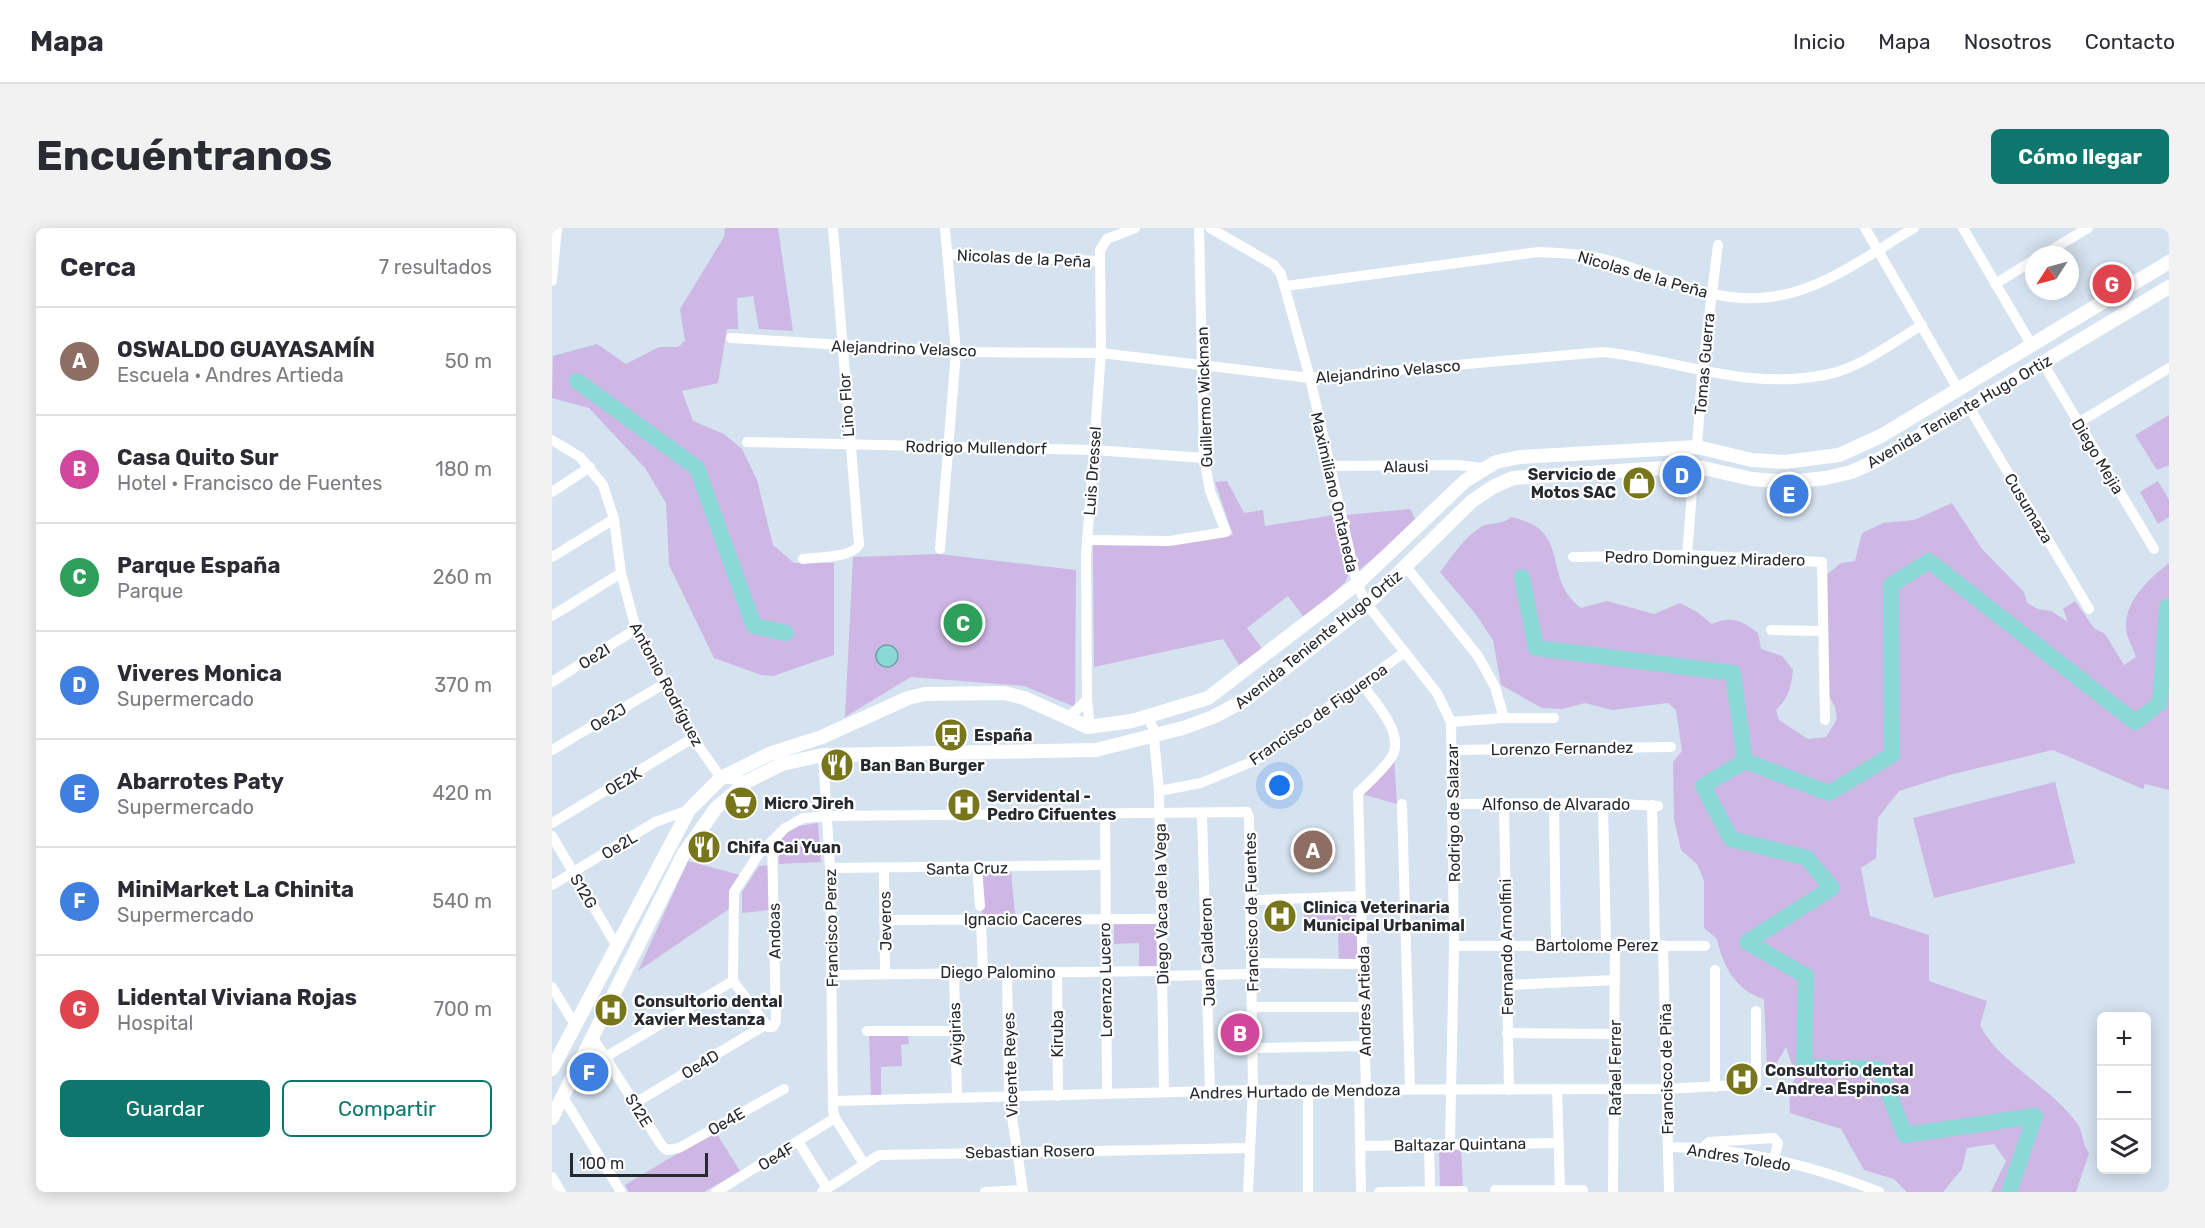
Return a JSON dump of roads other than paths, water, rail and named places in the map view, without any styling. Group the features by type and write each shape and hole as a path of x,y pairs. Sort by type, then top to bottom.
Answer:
{"main road":[{"name":"Avenida Teniente Hugo Ortiz","path":"1088,727 1112,725 1148,717 1196,703 1218,691 1357,584 1449,495 1483,468 1520,457 1697,447 1752,460 1785,462 1839,455 1881,436 2169,262"},
{"name":"Avenida Teniente Hugo Ortiz","path":"552,1118 683,855 716,808 748,781 782,765 824,755 960,751 1077,752 1116,747 1183,728 1230,710 1367,604 1407,568 1472,501 1493,487 1513,478 1694,466 1752,479 1788,482 1826,478 1851,472 1874,462 1969,407 2169,287"},
{"path":"552,1069 574,1023 689,810 721,778 769,754 822,737 908,698 925,694 1004,693 1024,698 1088,727"}],"street":[{"path":"552,281 556,228"},
{"name":"Lino Flor","path":"803,559 847,553 856,550 859,545 833,228"},
{"path":"940,549 956,352 945,228"},
{"name":"Nicolas de la Peña","path":"1102,243 1135,228"},
{"name":"Guillermo Wickman","path":"1087,540 1169,541 1226,531 1210,491 1204,458 1199,228"},
{"name":"Maximiliano Ontaneda","path":"1210,228 1278,269 1286,286 1310,378 1357,584"},
{"path":"1865,228 1958,389"},
{"name":"Nicolas de la Peña","path":"1286,286 1538,252 1572,253 1610,261 1711,294 1738,299 1771,297 1801,289 1831,277 1914,228"},
{"path":"2058,246 2088,228"},
{"path":"1967,230 1995,284 2031,344"},
{"name":"Luis Dressel","path":"1088,727 1087,540 1101,353 1100,261 1102,243"},
{"name":"Tomas Guerra","path":"1697,447 1702,373 1718,245"},
{"name":"Nicolas de la Peña","path":"947,254 1100,261"},
{"path":"1995,284 2025,266"},
{"name":"Alejandrino Velasco","path":"732,338 956,352 1101,353 1310,378 1603,352 1640,356 1702,373 1756,380 1830,374 1862,360 1922,325"},
{"name":"Diego Mejia","path":"2043,363 2154,549"},
{"path":"2078,423 2169,368"},
{"name":"Cusumaza","path":"1969,407 2089,609"},
{"name":"Antonio Rodríguez","path":"552,440 580,457 603,485 614,519 621,573 636,629 693,738 721,778"},
{"name":"Rodrigo Mullendorf","path":"747,442 1094,450 1204,458"},
{"name":"Alausi","path":"1329,466 1458,465 1483,468"},
{"path":"1687,555 1694,466"},
{"path":"552,492 590,467"},
{"path":"552,557 614,519"},
{"name":"Pedro Dominguez Miradero","path":"1573,557 1687,555 1822,562 1824,566 1821,631 1824,720"},
{"path":"1407,568 1478,656 1495,687 1504,718"},
{"path":"552,616 621,573"},
{"name":"Rodrigo de Salazar","path":"1357,584 1367,604 1437,693 1451,722 1454,946 1450,1143"},
{"name":"Oe2I","path":"552,682 636,629"},
{"path":"1771,630 1821,631"},
{"name":"Francisco de Figueroa","path":"1159,791 1201,783 1254,761 1405,652"},
{"name":"Andres Artieda","path":"1361,683 1390,726 1395,741 1391,758 1358,793 1365,1046 1362,1089 1361,1192"},
{"name":"Oe2J","path":"552,750 664,684"},
{"path":"1068,718 1087,700"},
{"name":"Diego Vaca de la Vega","path":"1148,717 1154,736 1160,814 1164,1092"},
{"path":"1451,722 1504,718 1554,718"},
{"name":"OE2K","path":"552,824 693,738"},
{"name":"Lorenzo Fernandez","path":"1453,750 1671,747"},
{"name":"Francisco Perez","path":"824,755 831,868 835,1118"},
{"path":"721,778 748,781"},
{"name":"Alfonso de Alvarado","path":"1453,804 1603,802 1655,806"},
{"name":"Rafael Ferrer","path":"1603,802 1614,980 1613,1192"},
{"path":"1402,804 1410,1089"},
{"path":"1554,804 1556,944"},
{"name":"Fernando Arnolfini","path":"1504,805 1509,1090"},
{"name":"Francisco de Piña","path":"1655,806 1669,1192"},
{"name":"Oe2L","path":"552,885 655,822 689,810"},
{"name":"Francisco de Fuentes","path":"1202,813 1242,810 1250,817 1253,1090 1248,1192"},
{"name":"Lorenzo Lucero","path":"1105,813 1107,1094"},
{"path":"771,1023 733,981 734,892 758,855 793,822 828,816 1202,813"},
{"name":"Juan Calderon","path":"1202,813 1210,1091"},
{"name":"S12G","path":"552,836 616,945"},
{"name":"Andoas","path":"771,1023 772,841"},
{"name":"Santa Cruz","path":"831,868 1104,866"},
{"path":"977,868 980,906"},
{"name":"Jeveros","path":"884,869 885,973"},
{"path":"1259,900 1360,896"},
{"path":"981,919 983,972"},
{"name":"Ignacio Caceres","path":"884,920 1163,919"},
{"name":"Bartolome Perez","path":"1454,946 1506,944 1705,946"},
{"name":"Diego Palomino","path":"833,975 1106,970 1208,976 1252,969 1364,964"},
{"path":"1714,1087 1715,970"},
{"name":"Avigirias","path":"954,972 957,1096"},
{"name":"Kiruba","path":"1057,972 1058,1096"},
{"name":"Vicente Reyes","path":"1007,973 1009,1096 1015,1151 1023,1191"},
{"path":"1507,985 1614,980"},
{"path":"606,1056 733,981"},
{"path":"552,987 574,1023"},
{"path":"1252,1007 1364,1007"},
{"name":"Andres Hurtado de Mendoza","path":"834,1101 1253,1090 1615,1090 1756,1084 1756,1011"},
{"name":"Oe4D","path":"635,1103 771,1023"},
{"path":"867,1031 955,1031"},
{"path":"1507,1033 1615,1034"},
{"name":"S12E","path":"593,1038 662,1146 667,1150"},
{"path":"1252,1048 1365,1046"},
{"name":"Oe4E","path":"667,1150 679,1148 784,1089"},
{"path":"1557,1089 1560,1190"},
{"path":"1308,1090 1308,1192"},
{"path":"563,1097 621,1192"},
{"path":"835,1118 864,1164"},
{"name":"Oe4F","path":"716,1192 799,1143 835,1118"},
{"path":"1703,1148 1709,1142 1774,1138 1778,1143 1774,1159"},
{"path":"799,1143 825,1190"},
{"path":"1430,1143 1430,1191"},
{"name":"Baltazar Quintana","path":"1361,1146 1430,1143 1559,1143"},
{"name":"Andres Toledo","path":"1668,1147 1703,1148 1774,1159 1879,1192"},
{"name":"Sebastian Rosero","path":"825,1190 864,1164 884,1155 1250,1148"},
{"path":"552,1177 561,1192"},
{"path":"1495,1190 1582,1190"},
{"path":"985,1192 1023,1191"},
{"path":"1379,1192 1463,1191"},
{"path":"1613,1192 1625,1192"}],"waterway":[{"path":"577,381 697,468 754,626 786,633"},
{"path":"1745,761 1829,793 1892,755 1891,585 1929,561 2135,722 2160,703 2167,607 2169,606"},
{"path":"1522,577 1536,648 1733,673 1745,761"},
{"path":"1745,761 1703,786 1731,839 1807,858 1832,888 1747,942 1806,976 1804,1067 1879,1069 1905,1135 2035,1116 2009,1192"}],"place":[{"name":"Lidental Viviana Rojas","path":"2112,284"},
{"name":"Viveres Monica","path":"1682,475"},
{"name":"Servicio de Motos SAC","path":"1639,483"},
{"name":"Abarrotes Paty","path":"1789,494"},
{"name":"Parque España","path":"963,623"},
{"name":"España","path":"951,735"},
{"name":"Ban Ban Burger","path":"837,765"},
{"name":"Micro Jireh","path":"741,803"},
{"name":"Servidental - Pedro Cifuentes","path":"964,805"},
{"name":"Chifa Cai Yuan","path":"704,847"},
{"name":"OSWALDO GUAYASAMÍN","path":"1313,850"},
{"name":"Clinica Veterinaria Municipal Urbanimal","path":"1280,916"},
{"name":"Consultorio dental Xavier Mestanza","path":"611,1010"},
{"name":"Casa Quito Sur","path":"1240,1033"},
{"name":"MiniMarket La Chinita","path":"589,1072"},
{"name":"Consultorio dental - Andrea Espinosa","path":"1742,1079"}]}
